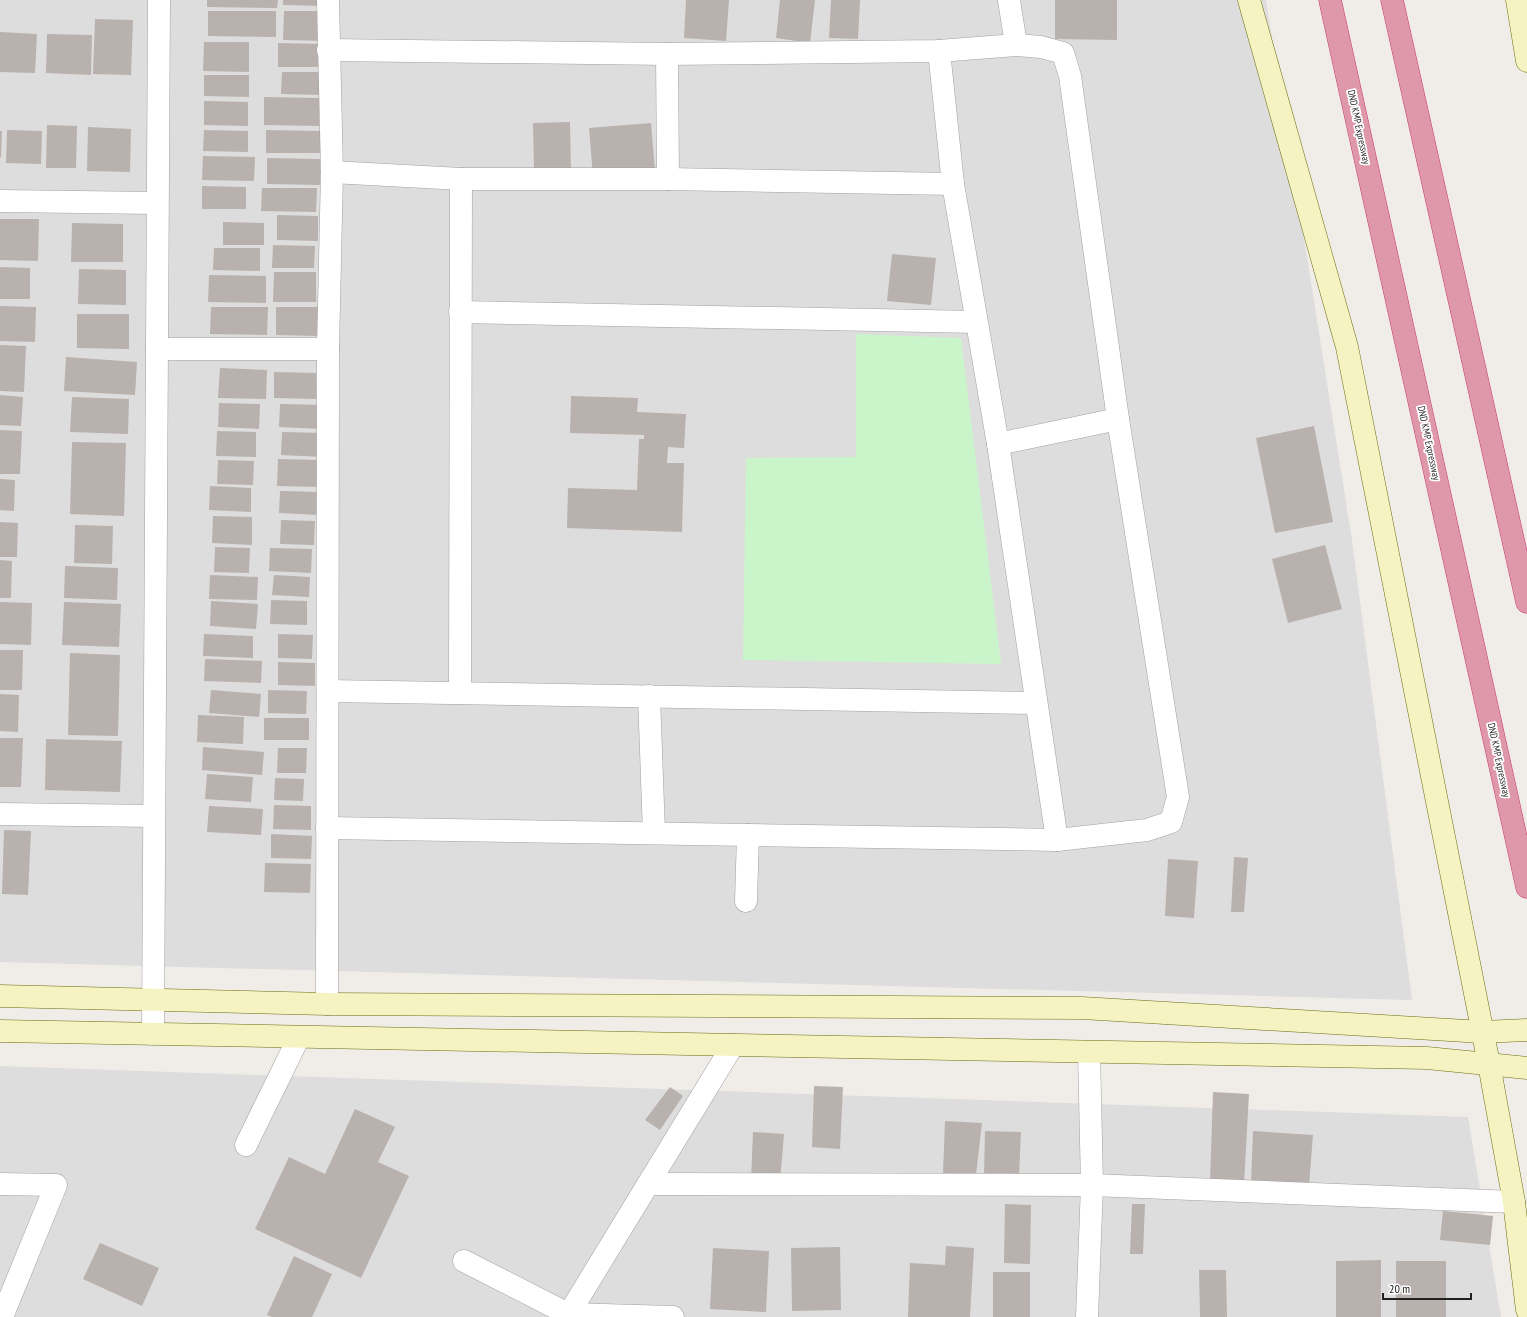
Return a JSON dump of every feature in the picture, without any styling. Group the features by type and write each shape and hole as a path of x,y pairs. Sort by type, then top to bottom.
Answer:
{"highway":[{"name":"DND KMP Expressway","path":"1330,0 1527,887"},
{"path":"1392,0 1527,602"}],"main road":[{"path":"1249,0 1347,348 1489,1064 1514,1202 1527,1310"},
{"path":"1518,0 1527,61"},
{"path":"0,996 327,1004 1082,1008 1482,1032 1527,1030"},
{"path":"0,1031 1427,1058 1527,1068"}],"street":[{"path":"153,1034 159,0"},
{"path":"327,1004 328,349 332,172 328,0"},
{"path":"1009,0 1016,45"},
{"path":"327,828 1057,840 1147,830 1171,822 1178,797 1118,419 1070,76 1063,53 1041,47 1016,45 938,51 667,54 328,50"},
{"path":"938,51 953,184 998,444 1057,840"},
{"path":"667,54 668,179"},
{"path":"332,172 461,179 668,179 953,184"},
{"path":"460,693 461,179"},
{"path":"0,201 157,203"},
{"path":"460,312 976,322"},
{"path":"157,349 328,349"},
{"path":"998,444 1118,419"},
{"path":"328,691 1036,703"},
{"path":"649,696 654,833"},
{"path":"0,814 154,816"},
{"path":"746,901 748,835"},
{"path":"246,1145 299,1037"},
{"path":"568,1316 733,1045"},
{"path":"1087,1317 1092,1186 1089,1052"},
{"path":"0,1184 56,1185 2,1317"},
{"path":"648,1184 1092,1186 1514,1202"},
{"path":"464,1261 568,1316 673,1317"}],"shaded area":[{"path":"0,0 1266,0 1352,540 1412,1000 0,962"},
{"path":"0,1066 1468,1117 1501,1317 0,1317"}],"green space":[{"path":"856,334 961,338 1001,664 743,660 746,458 856,457"}],"building":[{"path":"207,0 278,0 277,8 207,7"},
{"path":"283,0 323,0 323,6 283,5"},
{"path":"686,0 729,0 726,41 684,38"},
{"path":"780,0 815,0 810,43 776,38"},
{"path":"831,0 860,0 858,39 829,38"},
{"path":"1055,0 1117,0 1117,40 1055,39"},
{"path":"208,11 276,11 276,37 208,36"},
{"path":"284,11 327,11 326,41 283,40"},
{"path":"95,19 133,20 131,75 93,74"},
{"path":"0,32 37,34 35,73 0,72"},
{"path":"47,34 92,35 91,75 46,73"},
{"path":"204,42 249,42 249,72 203,71"},
{"path":"278,43 323,44 323,67 278,67"},
{"path":"282,72 322,72 322,95 281,94"},
{"path":"204,75 249,75 249,97 204,96"},
{"path":"264,97 319,98 319,126 264,125"},
{"path":"204,101 248,102 248,126 204,125"},
{"path":"570,122 571,171 534,172 533,123"},
{"path":"651,123 655,171 593,176 589,128"},
{"path":"47,125 77,126 76,168 46,168"},
{"path":"88,127 131,129 130,172 87,171"},
{"path":"7,130 42,131 41,164 6,163"},
{"path":"204,130 248,131 248,152 203,151"},
{"path":"266,130 320,131 320,153 266,153"},
{"path":"0,131 2,131 1,157 0,157"},
{"path":"203,156 255,157 254,181 202,180"},
{"path":"267,158 320,159 320,185 267,184"},
{"path":"202,186 246,187 246,209 202,209"},
{"path":"262,188 317,188 316,212 261,211"},
{"path":"277,215 318,216 318,241 277,240"},
{"path":"0,219 39,219 38,261 0,260"},
{"path":"223,222 264,223 264,245 223,245"},
{"path":"72,223 123,224 123,262 71,262"},
{"path":"273,245 315,246 314,268 272,268"},
{"path":"214,248 260,248 260,271 213,270"},
{"path":"892,254 936,258 931,305 887,301"},
{"path":"0,267 30,268 30,299 0,299"},
{"path":"79,269 126,270 126,305 78,304"},
{"path":"274,272 316,272 316,302 273,302"},
{"path":"209,275 266,276 266,303 208,302"},
{"path":"0,306 36,307 35,342 0,341"},
{"path":"211,307 268,307 267,335 210,334"},
{"path":"276,307 318,307 318,336 276,335"},
{"path":"77,314 129,314 129,349 77,348"},
{"path":"0,345 26,346 24,392 0,391"},
{"path":"66,357 137,362 135,395 64,391"},
{"path":"220,368 267,370 266,399 218,398"},
{"path":"274,372 316,373 316,399 274,398"},
{"path":"0,395 23,397 21,426 0,425"},
{"path":"571,396 638,398 637,412 686,414 684,448 668,447 667,463 684,463 682,532 567,528 568,488 637,490 639,439 644,439 644,435 570,433"},
{"path":"72,397 129,399 128,434 70,432"},
{"path":"219,403 260,404 259,429 218,427"},
{"path":"280,404 324,405 323,429 279,427"},
{"path":"1314,426 1333,522 1275,533 1256,438"},
{"path":"0,430 22,431 20,474 0,474"},
{"path":"217,431 256,432 256,457 216,456"},
{"path":"282,432 324,433 323,457 281,455"},
{"path":"72,442 126,443 124,516 70,514"},
{"path":"278,459 321,460 320,487 277,486"},
{"path":"218,460 254,461 253,485 217,484"},
{"path":"0,479 15,480 14,511 0,510"},
{"path":"210,486 251,488 251,512 209,510"},
{"path":"280,491 320,492 319,515 279,513"},
{"path":"213,516 252,517 252,545 212,543"},
{"path":"281,520 315,521 314,545 280,544"},
{"path":"0,522 18,523 17,557 0,557"},
{"path":"75,525 113,526 112,564 74,563"},
{"path":"1325,545 1342,609 1288,623 1272,559"},
{"path":"215,547 250,548 249,573 214,572"},
{"path":"270,548 312,549 311,573 269,571"},
{"path":"0,560 12,561 11,598 0,598"},
{"path":"65,566 118,568 117,600 64,598"},
{"path":"210,575 258,577 257,600 209,599"},
{"path":"274,575 310,577 309,597 272,595"},
{"path":"271,600 307,601 307,625 270,624"},
{"path":"211,601 258,604 256,629 210,626"},
{"path":"0,602 32,603 31,645 0,644"},
{"path":"64,602 121,604 119,647 62,645"},
{"path":"204,634 253,636 253,658 203,656"},
{"path":"278,634 313,635 312,659 278,658"},
{"path":"0,650 23,650 22,690 0,690"},
{"path":"70,653 120,655 118,736 68,735"},
{"path":"205,659 262,661 261,683 204,681"},
{"path":"278,662 315,663 315,686 278,685"},
{"path":"211,690 261,694 259,717 209,713"},
{"path":"268,690 307,691 306,714 268,713"},
{"path":"0,694 19,695 18,732 0,731"},
{"path":"198,715 244,717 243,744 197,742"},
{"path":"264,718 309,718 309,740 264,740"},
{"path":"0,738 23,738 21,787 0,787"},
{"path":"46,739 122,741 120,792 45,790"},
{"path":"203,747 264,752 262,775 202,770"},
{"path":"278,748 307,748 306,773 277,773"},
{"path":"207,774 253,777 251,802 205,799"},
{"path":"275,778 304,779 303,801 274,800"},
{"path":"274,805 311,806 311,830 273,829"},
{"path":"209,806 263,809 261,835 207,832"},
{"path":"4,830 31,831 28,895 2,894"},
{"path":"271,834 312,836 311,859 271,858"},
{"path":"1234,857 1248,858 1244,912 1231,912"},
{"path":"1168,859 1198,861 1194,918 1165,916"},
{"path":"265,863 311,864 310,893 264,892"},
{"path":"814,1086 843,1087 840,1149 812,1147"},
{"path":"670,1087 683,1096 660,1130 645,1120"},
{"path":"1213,1092 1249,1094 1244,1184 1210,1181"},
{"path":"355,1109 395,1127 378,1162 409,1176 361,1278 255,1229 289,1157 325,1174"},
{"path":"945,1121 982,1123 976,1175 943,1173"},
{"path":"985,1131 1021,1132 1019,1176 984,1176"},
{"path":"1253,1131 1313,1135 1309,1186 1251,1184"},
{"path":"753,1132 784,1134 780,1182 751,1180"},
{"path":"1005,1204 1031,1205 1030,1264 1004,1263"},
{"path":"1132,1204 1145,1204 1143,1254 1130,1254"},
{"path":"1443,1211 1493,1216 1490,1245 1440,1240"},
{"path":"100,1243 159,1268 142,1306 83,1279"},
{"path":"946,1246 974,1248 970,1317 908,1317 910,1263 945,1265"},
{"path":"840,1247 841,1310 792,1311 791,1248"},
{"path":"713,1248 769,1251 766,1312 710,1309"},
{"path":"294,1256 332,1274 312,1317 272,1317 267,1315"},
{"path":"1381,1260 1381,1317 1336,1317 1336,1261"},
{"path":"1396,1261 1446,1261 1446,1317 1396,1317"},
{"path":"1199,1270 1226,1270 1227,1317 1200,1317"},
{"path":"993,1272 1030,1272 1030,1317 993,1317"}]}
